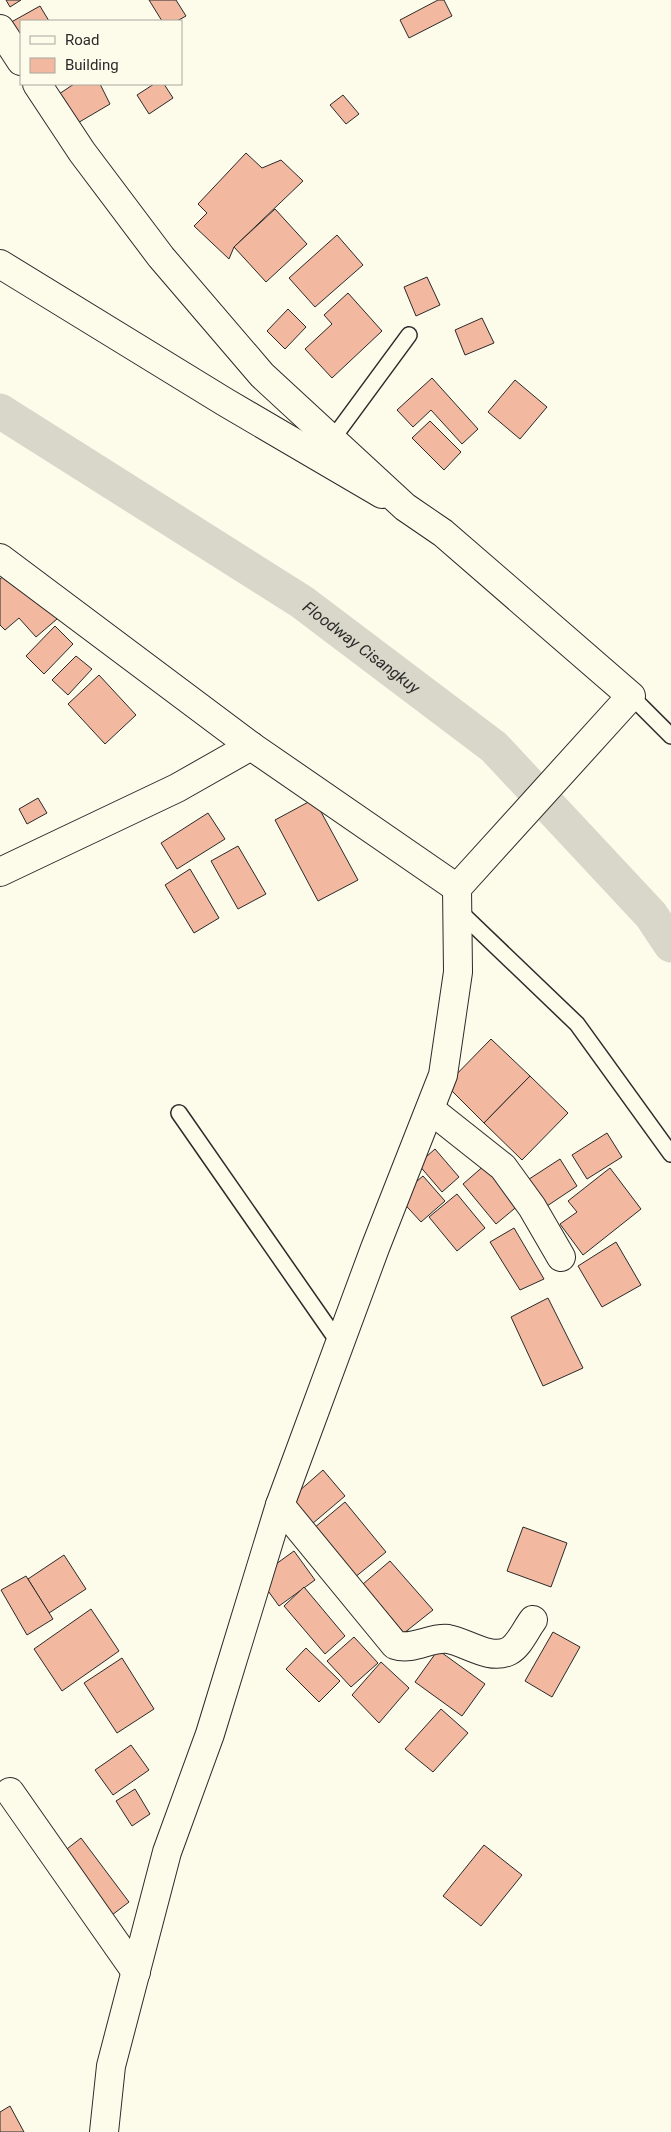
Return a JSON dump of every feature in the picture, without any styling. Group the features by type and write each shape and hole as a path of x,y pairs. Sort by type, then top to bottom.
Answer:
{"street":[{"path":"0,29 20,59"},
{"path":"37,85 82,152 161,257 262,375 331,441 405,507"},
{"path":"0,264 225,402 405,507 443,533 626,700 461,889 458,972 449,1048 443,1074 431,1110 339,1343 280,1504 210,1734 168,1852 111,2066 104,2132"},
{"path":"0,558 252,746 461,889"},
{"path":"0,872 177,788 252,746"},
{"path":"431,1110 503,1167 532,1207 561,1257"},
{"path":"280,1504 395,1645 401,1647 432,1640 449,1639 478,1649 504,1653 512,1648 533,1620"},
{"path":"10,1792 136,1972"}],"lane":[{"path":"331,441 409,335"},
{"path":"626,700 671,736"},
{"path":"461,889 577,1024 671,1154"},
{"path":"179,1113 339,1343"}],"building":[{"path":"6,0 21,0 10,7"},
{"path":"149,0 176,0 186,16 179,20 161,20"},
{"path":"438,0 444,0 452,16 409,38 400,20"},
{"path":"40,6 48,20 20,20 20,45 6,25"},
{"path":"72,85 100,85 110,104 76,124 59,94"},
{"path":"152,85 165,85 173,98 149,114 137,95"},
{"path":"343,95 359,114 346,124 330,105"},
{"path":"246,153 262,168 281,160 303,181 234,247 229,259 194,226 207,213 198,204"},
{"path":"275,209 307,244 266,282 234,247"},
{"path":"337,235 363,265 315,307 289,278"},
{"path":"427,277 440,305 416,316 404,287"},
{"path":"348,293 382,331 332,378 305,349 332,324 324,315"},
{"path":"288,309 306,327 285,349 267,331"},
{"path":"482,318 494,343 465,355 455,330"},
{"path":"432,378 478,429 462,444 431,410 413,427 397,410"},
{"path":"515,380 547,407 520,439 488,412"},
{"path":"430,421 461,452 444,470 412,438"},
{"path":"13,568 57,619 36,637 19,618 5,630 0,625 0,579"},
{"path":"55,626 73,644 44,674 26,656"},
{"path":"76,656 92,669 68,695 52,680"},
{"path":"99,675 136,715 105,744 68,704"},
{"path":"38,798 47,813 27,824 19,809"},
{"path":"314,799 358,880 318,901 275,820"},
{"path":"208,813 225,839 177,869 161,843"},
{"path":"238,846 266,894 238,909 211,861"},
{"path":"190,869 219,918 194,933 165,885"},
{"path":"491,1039 530,1076 484,1123 446,1085"},
{"path":"530,1076 568,1113 522,1160 484,1123"},
{"path":"607,1133 622,1157 587,1179 572,1155"},
{"path":"435,1149 459,1177 442,1192 418,1164"},
{"path":"560,1159 577,1186 541,1210 523,1183"},
{"path":"486,1164 520,1204 496,1224 463,1184"},
{"path":"610,1168 641,1209 583,1255 560,1224 577,1212 568,1201"},
{"path":"423,1176 445,1201 421,1222 398,1197"},
{"path":"457,1194 485,1228 457,1251 429,1217"},
{"path":"514,1228 544,1279 520,1290 490,1242"},
{"path":"616,1242 641,1285 602,1307 578,1266"},
{"path":"548,1298 583,1368 543,1386 511,1317"},
{"path":"323,1470 345,1496 312,1524 290,1499"},
{"path":"345,1502 386,1552 354,1578 314,1528"},
{"path":"523,1527 567,1543 551,1587 507,1571"},
{"path":"294,1551 315,1580 279,1606 258,1577"},
{"path":"64,1555 86,1589 49,1613 28,1579"},
{"path":"390,1561 433,1610 404,1633 363,1584"},
{"path":"26,1576 53,1619 27,1635 1,1590"},
{"path":"304,1587 345,1636 325,1654 284,1606"},
{"path":"91,1609 119,1651 62,1691 34,1649"},
{"path":"553,1632 580,1647 552,1697 525,1681"},
{"path":"354,1637 378,1663 351,1687 327,1661"},
{"path":"306,1648 340,1681 319,1702 286,1669"},
{"path":"438,1650 485,1684 462,1716 415,1682"},
{"path":"122,1658 154,1709 117,1733 84,1683"},
{"path":"381,1662 409,1688 379,1723 352,1695"},
{"path":"441,1709 468,1733 433,1772 405,1749"},
{"path":"131,1745 149,1770 113,1795 95,1770"},
{"path":"135,1789 150,1814 132,1826 116,1801"},
{"path":"81,1838 129,1902 112,1915 63,1852"},
{"path":"484,1845 522,1875 481,1926 443,1896"},
{"path":"10,2106 24,2132 0,2132 0,2112"}],"waterway":[{"name":"Floodway Cisangkuy","path":"0,411 302,602 494,747 651,915 671,945"}]}
